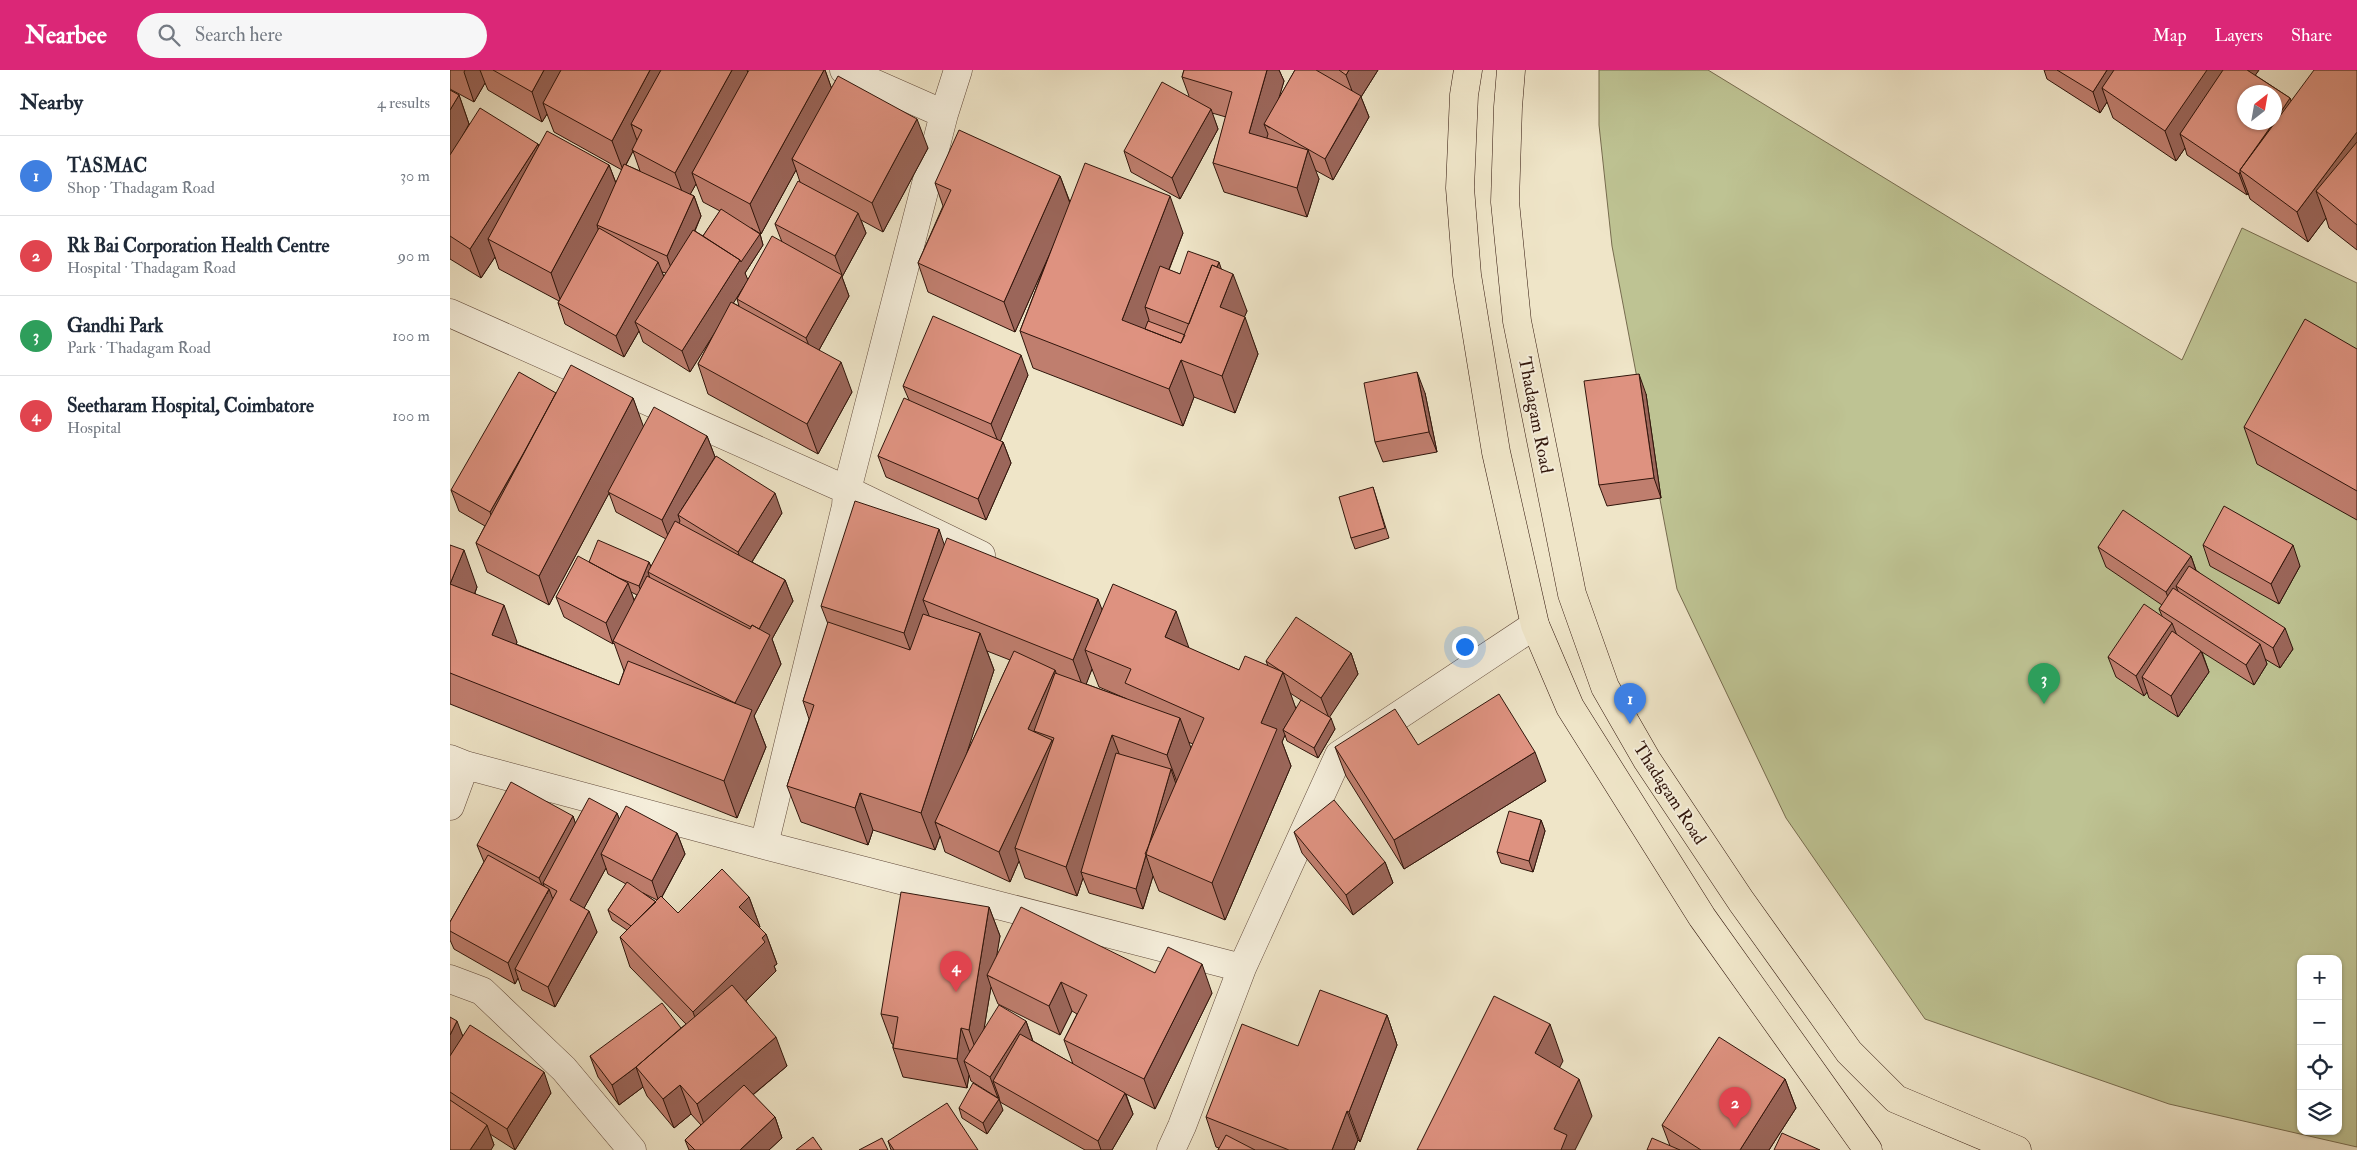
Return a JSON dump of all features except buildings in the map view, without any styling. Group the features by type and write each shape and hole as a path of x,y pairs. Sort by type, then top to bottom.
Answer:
{"main road":[{"path":"1468,70 1464,95 1460,188 1467,275 1496,452 1535,625 1570,707 1702,917 1868,1150"},
{"name":"Thadagam Road","path":"1511,70 1505,202 1517,321 1572,594 1605,687 1647,760 1740,901 1849,1052 1896,1100 2017,1150"}],"street":[{"path":"844,70 944,114"},
{"path":"764,845 846,506 847,490 944,114 958,70"},
{"path":"450,312 847,490 999,564"},
{"path":"1171,1150 1182,1126 1242,968 1340,755 1535,625"},
{"path":"450,806 458,762 764,845 1242,968"},
{"path":"450,980 482,991 564,1069 632,1150"}],"green space":[{"path":"1599,70 1708,70 2182,360 2242,228 2357,283 2357,1147 2305,1135 2342,1135 2342,955 2297,955 2297,1133 2169,1104 1925,1019 1786,818 1677,589 1612,246 1599,125"}],"place":[{"name":"Gandhi Park","path":"2044,704"},
{"name":"TASMAC","path":"1630,724"},
{"name":"Seetharam Hospital, Coimbatore","path":"956,992"},
{"name":"Rk Bai Corporation Health Centre","path":"1735,1128"}]}
